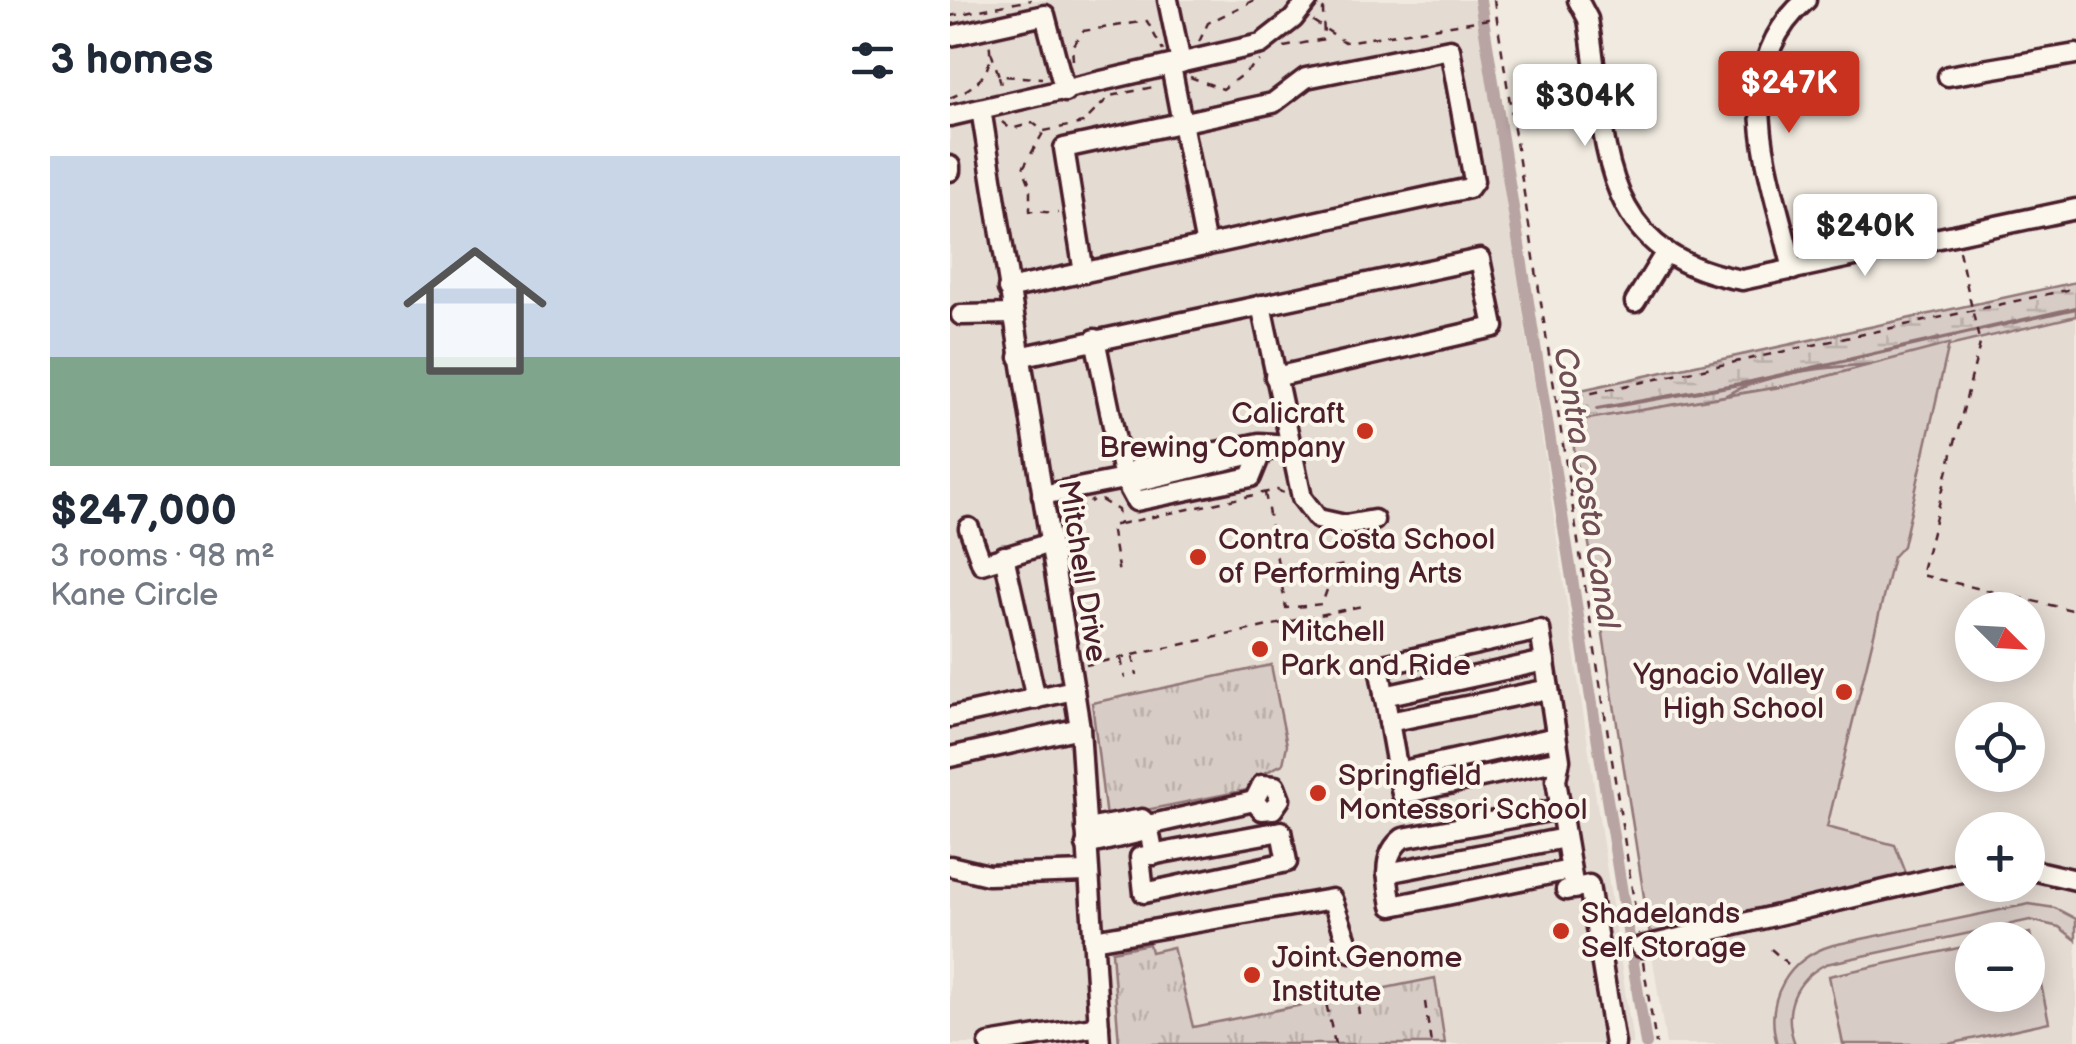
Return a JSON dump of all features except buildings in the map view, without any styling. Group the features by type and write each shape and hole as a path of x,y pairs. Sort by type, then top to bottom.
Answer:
{"street":[{"path":"1168,0 1180,123 1206,246"},
{"path":"1578,0 1588,19 1615,189 1635,226 1664,254 1698,272 1742,280 2076,209"},
{"path":"1793,270 1757,100 1765,52 1786,17 1806,0"},
{"path":"950,116 1002,105 1063,85 1261,44 1304,5"},
{"path":"950,36 1045,15 1063,85"},
{"path":"1008,289 1084,273 1469,188 1474,181 1450,48 1306,78 1272,103 1064,148 1084,273"},
{"path":"1948,76 2076,54"},
{"name":"Mitchell Drive","path":"981,110 1080,728 1100,1035"},
{"path":"1635,302 1664,254"},
{"path":"1019,357 1480,260 1494,327 1275,377"},
{"path":"1261,305 1301,493 1318,520 1346,525 1374,520"},
{"path":"961,315 1012,314"},
{"path":"1095,340 1124,479 1136,501 1251,477 1260,455 1290,445"},
{"path":"1042,495 1124,479 1137,469 1259,442 1290,445"},
{"path":"969,528 982,564 1050,542"},
{"path":"1004,556 1036,699"},
{"path":"1560,760 1402,794 1378,666 1540,630 1560,760 1556,780 1569,883"},
{"path":"1384,696 1545,661"},
{"path":"1389,722 1549,689"},
{"path":"950,718 1074,690"},
{"path":"950,757 1080,728"},
{"path":"1398,772 1556,738"},
{"path":"1148,825 1254,801"},
{"path":"1220,808 1226,842"},
{"path":"1560,809 1403,838 1392,847 1387,873 1392,906 1569,883 1590,886 1616,1044"},
{"path":"1086,837 1142,819 1148,825 1154,855"},
{"path":"1282,831 1287,862 1144,894 1140,857 1154,855 1282,831"},
{"path":"1387,873 1565,838"},
{"path":"950,866 988,875 1088,872"},
{"path":"2045,873 2076,880"},
{"path":"1641,946 1955,874"},
{"path":"1093,940 1332,899 1351,952"},
{"path":"989,1044 1063,1032 1100,1035"}],"path":[{"path":"950,16 1031,0"},
{"path":"1074,210 1043,215 1040,210 1030,211 1030,185 1023,168 1028,152 1044,132 1083,123 1110,96 1174,64 1194,47 1208,23 1254,0"},
{"path":"1500,0 1494,1 1496,18 1656,1044"},
{"path":"1304,5 1345,42 1374,41 1456,21 1496,18"},
{"path":"987,28 1000,76 1002,124 1011,129 1032,123 1044,132"},
{"path":"950,98 974,89 992,52"},
{"path":"1174,64 1194,80"},
{"path":"1000,76 1063,85"},
{"path":"1956,236 1980,344 1921,576 2076,611"},
{"path":"1557,401 2076,288"},
{"path":"1265,493 1286,608 1322,604 1335,566 1348,564"},
{"path":"1119,574 1111,526 1265,493 1301,493"},
{"path":"1047,523 1067,521 1094,500 1118,510 1120,524"},
{"path":"1070,668 1362,606"},
{"path":"1133,655 1137,676"},
{"path":"1120,658 1124,678"},
{"path":"1771,949 1788,964"},
{"path":"1345,1044 1335,1042 1325,998 1378,986"},
{"path":"1356,990 1359,1014"},
{"path":"1431,1044 1425,1005 1437,1006"}],"shaded area":[{"path":"950,0 1476,0 1633,1044 950,1044"},
{"name":"Ygnacio Valley High School","path":"2076,316 2076,1044 1666,1044 1570,422 1798,384"}],"green space":[{"path":"2076,282 2076,316 1873,364 1806,369 1751,382 1724,396 1570,422 1567,393"},
{"path":"1949,344 1903,546 1893,557 1827,827 1895,845 1910,883 1651,942 1570,422 1798,384"},
{"path":"1873,364 1798,384 1724,396 1778,376"},
{"path":"1271,665 1287,745 1283,764 1254,778 1247,790 1106,818 1092,703"},
{"path":"2029,904 2055,908 2076,919 2076,940 2045,922 1955,922 1955,936 1826,964 1806,979 1794,998 1790,1020 1795,1044 1777,1044 1774,1011 1783,982 1803,960 1833,945"},
{"path":"1149,944 1151,952 1173,947 1193,1027 1435,978 1445,1044 1119,1044 1112,951"},
{"path":"1955,949 1955,1012 2045,1012 2045,1003 2049,1022 1949,1044 1843,1044 1829,976"}],"waterway":[{"name":"Contra Costa Canal","path":"1480,0 1646,1044"},
{"path":"1597,409 1751,382 2076,308"}],"place":[{"name":"Calicraft Brewing Company","path":"1365,431"},
{"name":"Contra Costa School of Performing Arts","path":"1198,557"},
{"name":"Mitchell Park and Ride","path":"1260,649"},
{"name":"Ygnacio Valley High School","path":"1844,692"},
{"name":"Springfield Montessori School","path":"1318,793"},
{"name":"Shadelands Self Storage","path":"1561,931"},
{"name":"Joint Genome Institute","path":"1252,975"}]}
